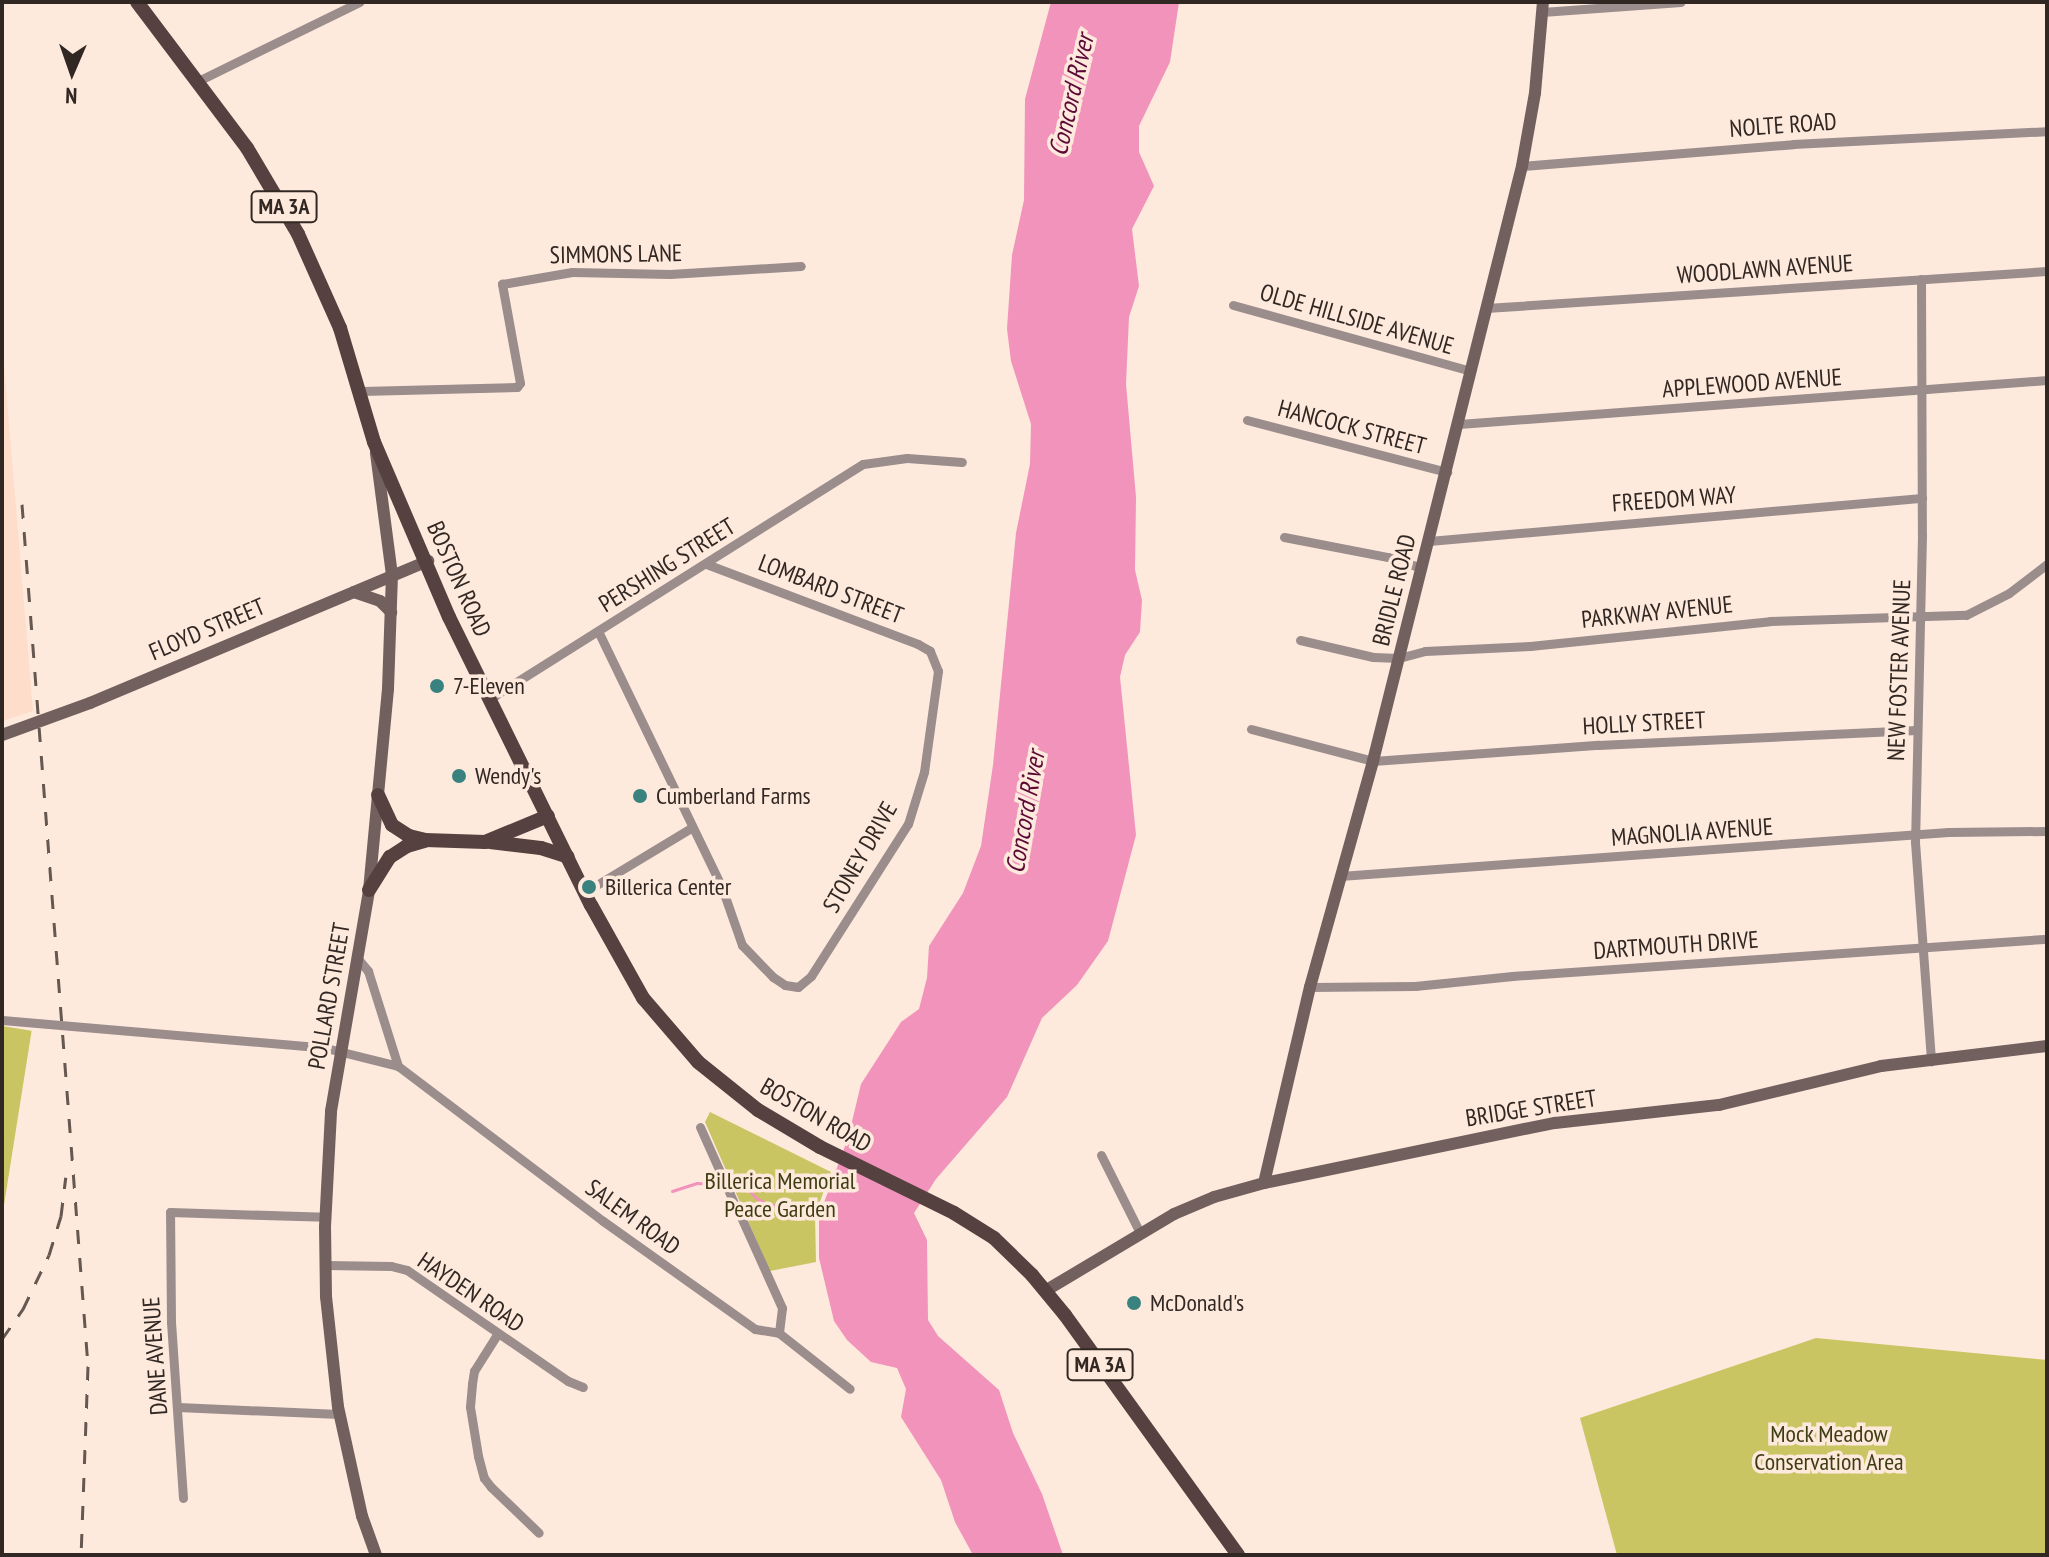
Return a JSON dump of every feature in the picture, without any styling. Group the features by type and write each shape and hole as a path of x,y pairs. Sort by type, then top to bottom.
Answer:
{"main road":[{"name":"BOSTON ROAD","path":"137,2 247,148 298,234 335,315 362,391 374,442 428,561 449,617 585,892 643,998 698,1062 749,1104 820,1147 994,1238 1045,1291 1238,1555"},
{"name":"BRIDLE ROAD","path":"1264,1183 1310,987 1373,761 1522,166 1535,93 1543,7"},
{"name":"POLLARD STREET","path":"374,442 392,575 388,689 369,890 327,1147 325,1265 339,1414 362,1516 376,1555"},
{"name":"FLOYD STREET","path":"2,735 90,703 428,561"},
{"path":"354,592 380,601 391,612"},
{"path":"378,795 392,825 409,836 425,840 541,848 568,857"},
{"path":"485,842 548,816"},
{"path":"369,890 390,857 425,840"},
{"name":"BRIDGE STREET","path":"1045,1291 1140,1233 1214,1197 1264,1183 1555,1123 1719,1105 1881,1066 2047,1046"}],"street":[{"path":"196,82 359,2"},
{"path":"1543,7 1681,2"},
{"name":"NOLTE ROAD","path":"1522,166 1793,144 2047,131"},
{"name":"SIMMONS LANE","path":"362,391 517,387 520,383 502,284 572,272 670,274 801,266"},
{"name":"WOODLAWN AVENUE","path":"1486,308 2047,271"},
{"name":"NEW FOSTER AVENUE","path":"1921,279 1921,617 1915,837 1931,1061"},
{"name":"OLDE HILLSIDE AVENUE","path":"1233,305 1471,371"},
{"name":"APPLEWOOD AVENUE","path":"1459,424 2047,380"},
{"name":"HANCOCK STREET","path":"1247,420 1447,472"},
{"name":"PERSHING STREET","path":"491,698 863,464 907,458 962,462"},
{"name":"FREEDOM WAY","path":"1429,541 1922,498"},
{"path":"1284,537 1388,557 1422,568"},
{"name":"LOMBARD STREET","path":"706,564 918,644 930,651 934,660"},
{"name":"PARKWAY AVENUE","path":"1300,640 1373,657 1399,658 1425,651 1530,646 1770,621 1966,615 1987,606 2047,564"},
{"path":"585,892 691,828 598,631"},
{"name":"STONEY DRIVE","path":"691,828 721,885 742,945 773,977 785,985 798,987 811,976 908,824 924,772 938,686 934,660"},
{"name":"HOLLY STREET","path":"1251,729 1373,761 1629,743 1917,730"},
{"name":"MAGNOLIA AVENUE","path":"1340,876 1915,837 1948,832 2047,831"},
{"name":"DARTMOUTH DRIVE","path":"1310,987 1415,986 2044,939"},
{"path":"358,959 368,971 398,1066"},
{"name":"SALEM ROAD","path":"2,1020 326,1048 340,1054 398,1066 603,1221 755,1329 779,1333 850,1389"},
{"path":"700,1127 782,1308 779,1333"},
{"path":"1101,1155 1140,1233"},
{"name":"DANE AVENUE","path":"183,1498 171,1322 170,1212 325,1217"},
{"name":"HAYDEN ROAD","path":"325,1265 391,1266 407,1270 568,1381 583,1387"},
{"path":"498,1333 474,1371 470,1407 476,1446 484,1478 539,1533"},
{"path":"178,1407 339,1414"}],"shaded area":[{"path":"2,340 33,711 2,721"}],"green space":[{"path":"2,1026 32,1031 2,1218"},
{"name":"Billerica Memorial Peace Garden","path":"710,1112 831,1172 815,1215 816,1262 770,1271 705,1122"},
{"name":"Mock Meadow Conservation Area","path":"1816,1338 2047,1360 2047,1555 1617,1555 1580,1418"}],"water":[{"name":"Concord River","path":"1051,2 1179,2 1170,62 1139,126 1139,152 1154,186 1132,229 1139,286 1129,317 1126,384 1136,497 1135,570 1142,600 1140,632 1125,655 1120,677 1136,835 1108,941 1077,985 1042,1018 1007,1097 936,1179 914,1213 927,1240 928,1320 938,1336 999,1390 1013,1433 1042,1494 1063,1555 973,1555 955,1522 941,1480 901,1417 906,1389 897,1368 871,1362 847,1340 834,1321 819,1258 819,1216 848,1138 861,1084 901,1022 919,1009 927,978 929,946 963,893 981,846 993,765 1016,533 1030,464 1031,424 1011,361 1007,329 1012,255 1024,200 1025,99"}],"waterway":[{"path":"732,1180 744,1185 756,1198 769,1205 827,1206"},
{"path":"672,1191 697,1183 715,1184"}],"railway":[{"path":"22,504 88,1366 81,1555"},
{"path":"2,1339 23,1309 49,1255 61,1216 66,1177"}],"place":[{"name":"7-Eleven","path":"437,686"},
{"name":"Wendy's","path":"459,776"},
{"name":"Cumberland Farms","path":"640,796"},
{"name":"Billerica Center","path":"589,887"},
{"name":"McDonald's","path":"1134,1303"}]}
